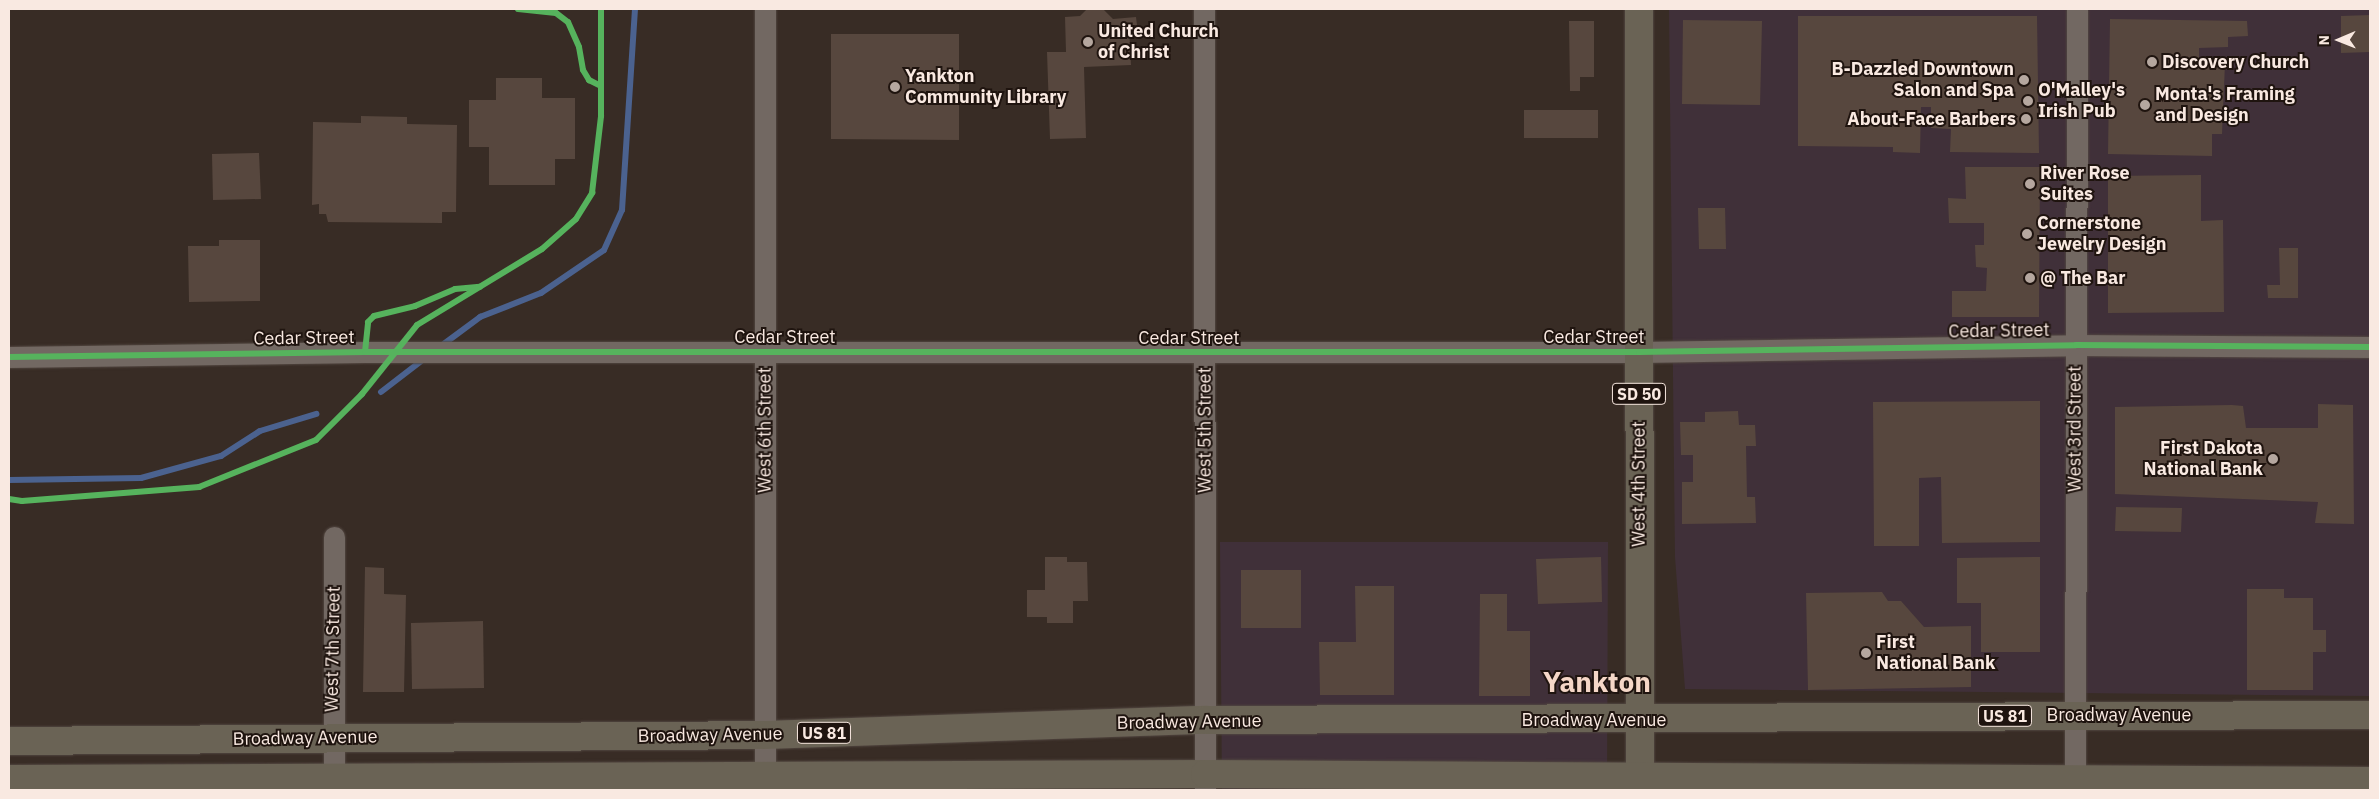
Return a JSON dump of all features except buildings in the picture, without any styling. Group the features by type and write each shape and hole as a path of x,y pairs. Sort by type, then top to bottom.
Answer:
{"highway":[{"name":"West 4th Street","path":"1639,9 1640,779"},
{"name":"Broadway Avenue","path":"9,741 765,735 1205,720 1640,721 2074,715 2370,716"},
{"path":"9,779 334,783 766,784 1640,779 2075,785 2370,781"}],"street":[{"name":"West 6th Street","path":"765,9 766,784"},
{"name":"West 5th Street","path":"1204,9 1205,782"},
{"name":"West 3rd Street","path":"2075,785 2077,9"},
{"name":"Cedar Street","path":"9,357 469,351 1204,353 1639,352 2076,345 2370,347"},
{"name":"West 7th Street","path":"334,537 332,738 334,783"}],"shaded area":[{"path":"1669,9 2370,9 2370,696 1685,689 1675,557"},
{"path":"1220,542 1608,542 1607,790 1222,790"}],"waterway":[{"path":"441,346 480,317 541,293 604,250 622,210 635,9"},
{"path":"381,392 425,358"},
{"path":"9,480 141,478 221,456 260,431 316,414"}],"cycle path":[{"path":"518,9 556,13 568,22 579,47 583,70 589,80 601,86"},
{"path":"9,499 22,501 199,487 316,440 362,394 417,325 542,249 576,219 592,193 601,116 601,9"},
{"path":"365,352 368,322 374,316 415,306 455,289 480,287"},
{"path":"9,357 365,352 1639,352 2076,345 2370,347"}],"place":[{"name":"United Church of Christ","path":"1088,42"},
{"name":"Discovery Church","path":"2152,62"},
{"name":"B-Dazzled Downtown Salon and Spa","path":"2024,80"},
{"name":"Yankton Community Library","path":"895,87"},
{"name":"O'Malley's Irish Pub","path":"2028,101"},
{"name":"Monta's Framing and Design","path":"2145,105"},
{"name":"About-Face Barbers","path":"2026,119"},
{"name":"River Rose Suites","path":"2030,184"},
{"name":"Cornerstone Jewelry Design","path":"2027,234"},
{"name":"@ The Bar","path":"2030,278"},
{"name":"First Dakota National Bank","path":"2273,459"},
{"name":"First National Bank","path":"1866,653"}],"district":[{"name":"Yankton","path":"1597,682"}]}
